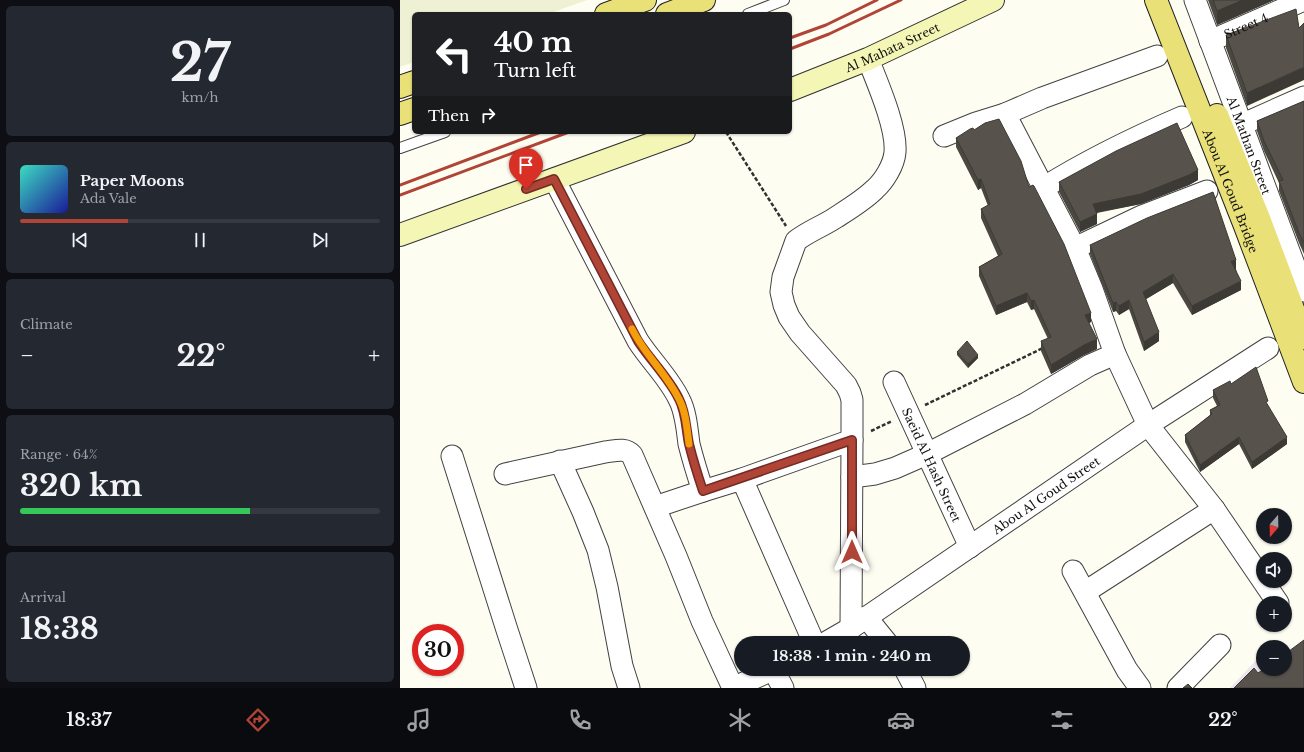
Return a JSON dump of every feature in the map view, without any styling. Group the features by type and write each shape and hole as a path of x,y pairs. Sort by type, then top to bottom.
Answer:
{"main road":[{"path":"612,12 645,0"},
{"path":"672,12 704,0"},
{"name":"Al Mahata Street","path":"792,89 868,58 993,0"},
{"name":"Abou Al Goud Bridge","path":"1156,0 1304,382"},
{"name":"Abou Al Goud Bridge","path":"1171,0 1260,220 1304,338"},
{"path":"400,88 412,83"},
{"path":"400,114 412,110"},
{"path":"400,235 678,134"}],"street":[{"name":"Al Mathan Street","path":"1195,0 1304,291"},
{"name":"Street 4","path":"1210,41 1304,0"},
{"path":"944,136 1157,56"},
{"path":"868,58 881,92 895,140 895,154 885,177 875,189 832,220 796,241 783,277 781,292 789,317 800,333 846,385 850,393 852,406 852,477 859,623 877,636"},
{"path":"1241,125 1304,97"},
{"path":"1005,114 1075,248 1092,288 1115,354 1148,425 1214,508 1273,596"},
{"path":"1043,188 1077,166 1129,140 1182,117"},
{"path":"554,179 638,341 669,382 680,400 690,446 703,491"},
{"path":"1075,248 1142,216 1207,191"},
{"name":"Abou Al Goud Street","path":"837,636 859,623 1148,425 1268,348"},
{"path":"852,477 882,472 927,454 1025,404 1090,365 1115,354"},
{"name":"Saeid Al Hash Street","path":"894,382 970,547"},
{"path":"655,507 742,479 852,440"},
{"path":"505,474 560,461 619,450 629,452 632,455 655,507 702,621 733,688 759,676"},
{"path":"452,456 526,688"},
{"path":"560,461 598,550 610,602 622,666 629,688"},
{"path":"742,479 811,636"},
{"path":"1085,592 1214,508"},
{"path":"1073,571 1128,670 1140,688"},
{"path":"1178,688 1220,645"},
{"path":"777,676 783,688"},
{"path":"909,676 915,688"}],"lane":[{"path":"753,12 784,0"},
{"path":"400,148 439,134"}],"path":[{"path":"727,134 796,241"},
{"path":"852,440 1048,345"}],"shaded area":[{"path":"1256,660 1256,676 1292,676 1292,675 1304,684 1304,688 1230,688"}],"green space":[{"path":"400,0 587,0 554,12 412,12 412,63 400,67"}],"building":[{"path":"1213,0 1243,0 1217,11"},
{"path":"1296,9 1299,28 1304,23 1304,67 1247,93 1226,35"},
{"path":"1304,101 1304,243 1279,181 1283,180 1264,141 1257,121"},
{"path":"999,119 1021,161 1029,187 1034,186 1064,244 1091,313 1085,315 1097,339 1051,365 1041,341 1051,337 1034,300 1031,301 1027,293 996,306 979,267 1002,254 981,209 990,204 981,179 978,180 956,138 970,129 973,128 974,130 985,123"},
{"path":"1177,123 1198,170 1141,194 1093,204 1097,214 1080,222 1059,182 1116,151"},
{"path":"1213,192 1236,260 1231,261 1241,281 1192,306 1173,274 1143,292 1159,332 1144,342 1129,300 1119,306 1116,302 1113,303 1090,245 1147,218"},
{"path":"967,341 978,355 968,364 957,352"},
{"path":"1256,367 1268,401 1266,402 1287,437 1252,462 1239,437 1200,465 1185,435 1212,414 1210,410 1220,405 1213,390 1230,381 1231,384"},
{"path":"1304,640 1304,688 1234,688 1254,668 1256,670 1256,676 1292,676 1292,649"},
{"path":"1188,684 1192,688 1183,688"}],"railway":[{"path":"792,37 826,25 877,0"},
{"path":"792,48 829,34 901,0"},
{"path":"400,185 536,134"},
{"path":"400,195 564,134"}],"slow traffic":[{"path":"632,329 638,341 669,382 680,400 685,418 689,444"}],"route":[{"path":"526,189 554,179 584,234 638,341 669,382 680,400 690,446 703,491 742,479 852,440 852,552"}]}
